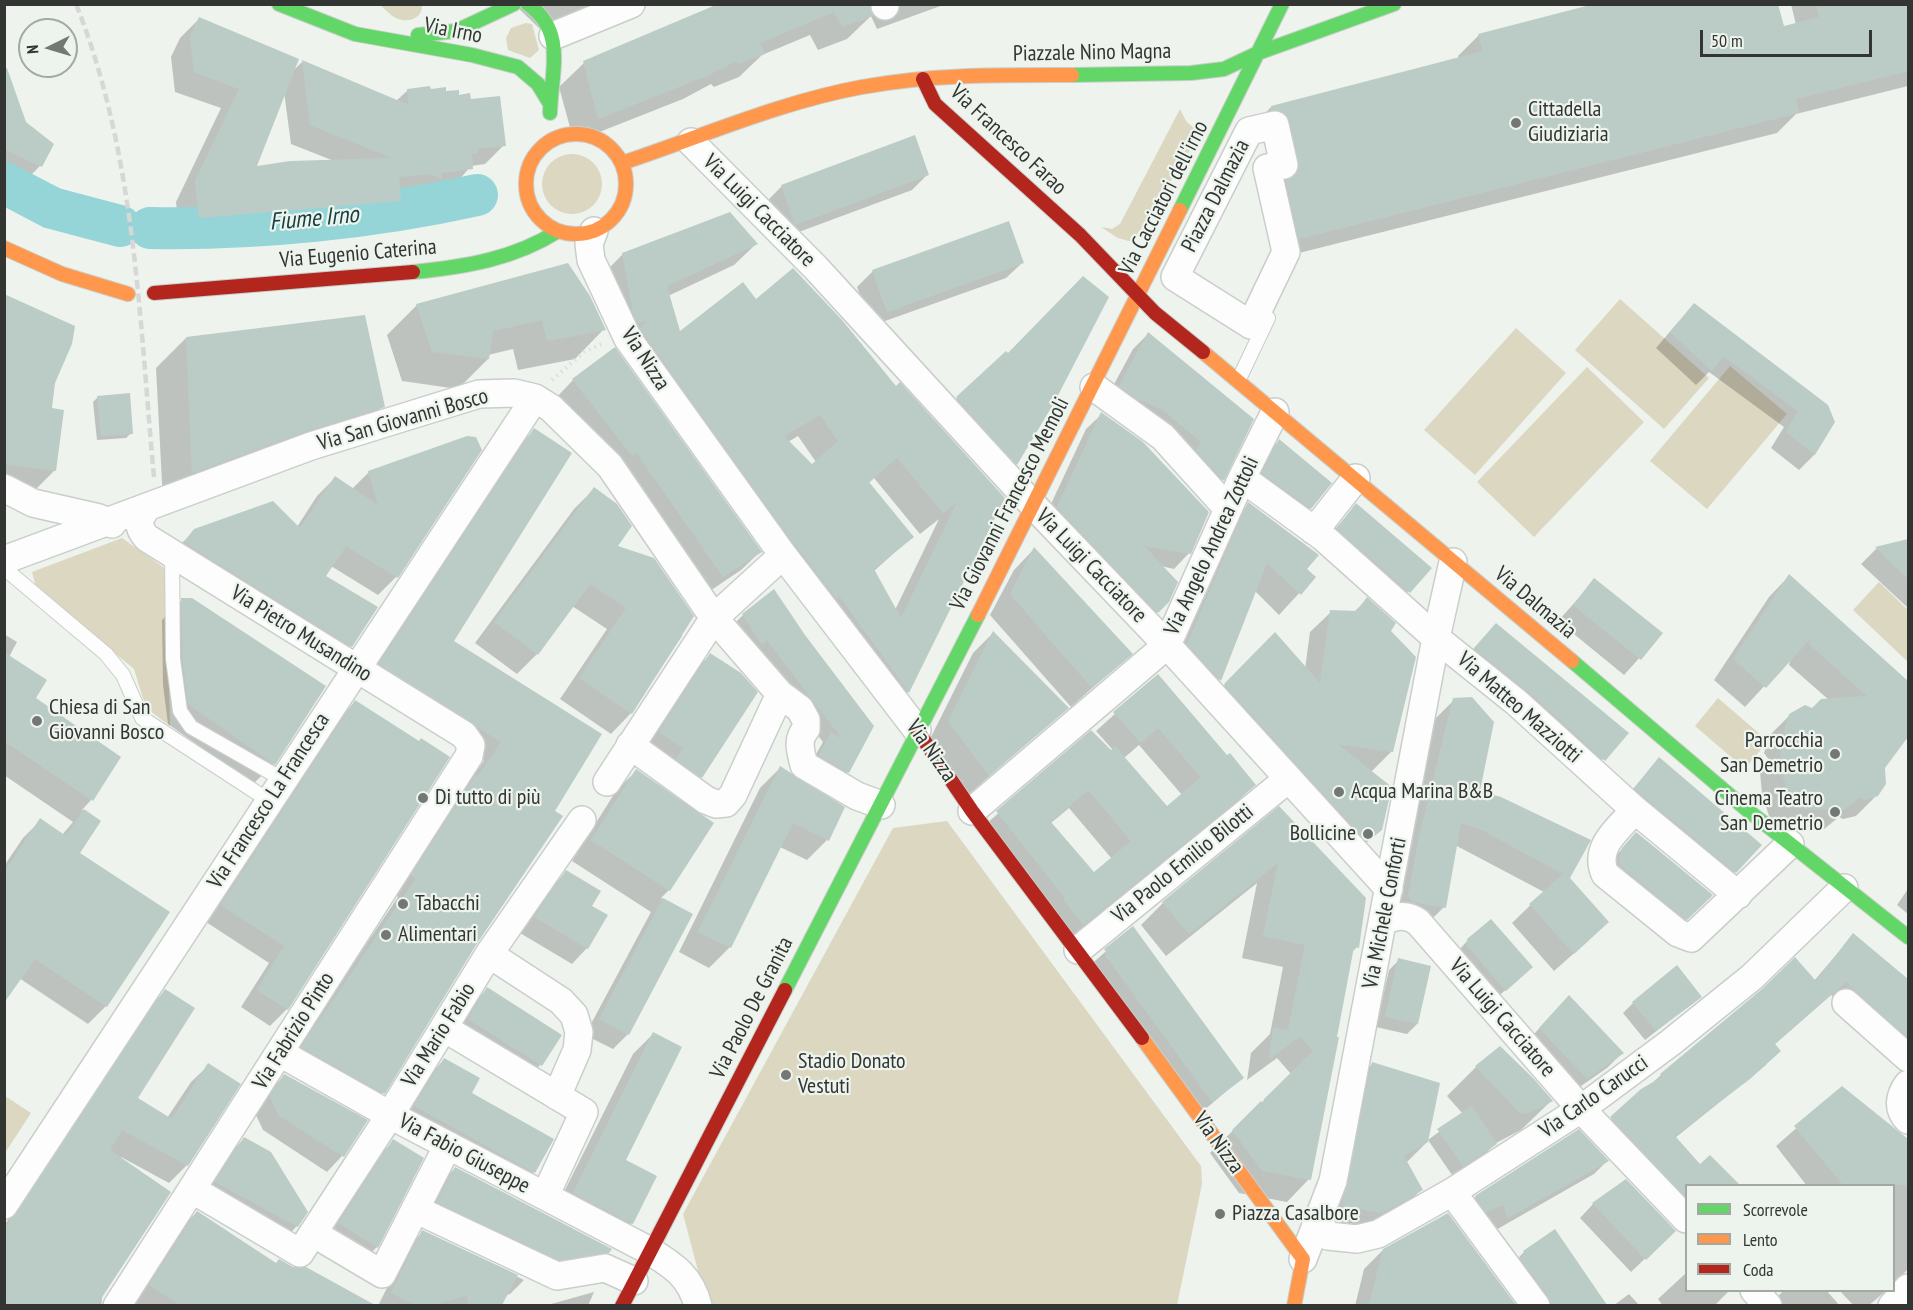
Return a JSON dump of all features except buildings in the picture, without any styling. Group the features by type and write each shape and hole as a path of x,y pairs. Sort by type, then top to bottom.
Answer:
{"main road":[{"name":"Via Irno","path":"279,4 355,34 518,67 533,79 549,102"},
{"name":"Via Irno","path":"355,34 396,31 430,36 453,33 476,25 514,4"},
{"path":"528,4 544,19 553,36 554,66 549,102 556,139"},
{"path":"1284,4 1290,26 1301,32 1326,31"},
{"name":"Via Cacciatori dell'irno","path":"1147,305 1228,117 1284,4"},
{"name":"Piazzale Nino Magna","path":"922,79 1191,73 1224,69 1258,53 1326,31 1394,4"},
{"path":"453,33 467,21 473,5"},
{"name":"Via Cacciatori dell'irno","path":"1191,73 1225,85 1232,102 1228,117"},
{"name":"Via Francesco Farao","path":"622,164 812,99 863,87 922,79 935,105 1080,235 1147,305"},
{"path":"571,134 586,135 607,146 622,164 626,179 622,203 608,223 594,231 582,234 558,231 546,224 536,213 526,186 528,171 534,158 544,146 556,139 571,134"},
{"name":"Via Eugenio Caterina","path":"154,293 426,271 519,251 544,242 558,231"},
{"path":"4,248 62,274 128,294"},
{"name":"Via Dalmazia","path":"1147,305 1790,844 1908,937"},
{"name":"Via Giovanni Francesco Memoli","path":"917,730 1094,387 1147,305"},
{"name":"Via Paolo De Granita","path":"622,1305 917,730"},
{"name":"Via Nizza","path":"917,730 972,811 1078,950 1303,1259"},
{"path":"1300,1302 1303,1259"}],"street":[{"path":"553,36 631,4"},
{"name":"Piazza Dalmazia","path":"1147,305 1174,277 1249,131 1275,125 1284,165 1267,168 1286,252 1251,325 1174,277"},
{"name":"Via Luigi Cacciatore","path":"691,142 816,268 1034,506 1167,645 1389,889"},
{"name":"Via Nizza","path":"594,231 589,244 591,260 625,333 783,555 917,730"},
{"path":"1094,387 1163,437 1228,509"},
{"name":"Via San Giovanni Bosco","path":"4,560 109,523 311,446 479,394 514,393 535,398 575,429 610,466 714,618 780,694 800,709 806,720 806,729 800,736 804,765 857,796 880,805"},
{"name":"Via Francesco La Francesca","path":"4,1205 535,398"},
{"name":"Via Angelo Andrea Zottoli","path":"972,811 1167,645 1242,478 1275,412"},
{"name":"Via Matteo Mazziotti","path":"1242,478 1314,531 1436,638 1516,702 1635,810 1738,895"},
{"path":"1314,531 1356,478"},
{"name":"Via Pietro Musandino","path":"4,488 33,503 109,523 147,538 464,735 471,745 469,756"},
{"path":"146,508 139,520 139,527 147,538"},
{"path":"43,546 66,532 72,514"},
{"path":"607,782 714,618 783,555"},
{"name":"Via Michele Conforti","path":"1303,1259 1333,1181 1436,638 1453,562"},
{"path":"630,745 706,800 716,804 726,803 733,795 780,694"},
{"name":"Via Fabrizio Pinto","path":"117,1305 193,1190 469,756"},
{"name":"Via Paolo Emilio Bilotti","path":"1078,950 1288,779"},
{"path":"1635,810 1602,849 1600,863 1605,874 1678,933 1691,938 1790,844"},
{"name":"Via Mario Fabio","path":"306,1243 390,1115 489,954 582,820"},
{"name":"Via Carlo Carucci","path":"1317,1220 1328,1236 1357,1239 1378,1234 1452,1192 1581,1108 1670,1043 1752,977 1844,888"},
{"name":"Via Luigi Cacciatore","path":"1383,922 1401,916 1411,917 1418,922 1581,1108 1685,1218"},
{"path":"489,954 561,1001 574,1014 579,1032 578,1050 556,1096"},
{"path":"1845,1003 1908,1058"},
{"path":"444,1028 584,1112 545,1196"},
{"name":"Via Fabio Giuseppe","path":"280,1053 390,1115 650,1251 684,1274 694,1288 698,1305"},
{"path":"1908,1084 1901,1097 1900,1109 1908,1120"},
{"path":"193,1190 306,1243 382,1274 448,1145"},
{"path":"1452,1192 1536,1305"},
{"path":"415,1209 557,1276 605,1268 634,1281"},
{"path":"1892,1305 1908,1288"},
{"path":"1756,1292 1768,1305"}],"lane":[{"path":"1238,381 1298,254 1295,240"},
{"path":"172,555 173,659 180,711 191,727 275,790"},
{"path":"4,568 106,654 123,675 142,718 275,790"}],"path":[{"path":"535,398 584,352 625,333"}],"shaded area":[{"path":"380,5 422,5 422,10 414,19 401,20"},
{"path":"526,23 532,24 539,50 530,58 508,50 506,38 511,28"},
{"path":"1180,109 1186,121 1200,134 1132,242 1118,238 1101,227 1112,229 1120,224"},
{"path":"572,154 589,159 597,167 602,184 597,201 589,209 572,214 555,209 547,201 542,184 547,167 555,159"},
{"path":"1620,299 1709,378 1664,429 1575,350"},
{"path":"1516,328 1566,373 1475,475 1424,430"},
{"path":"1730,366 1787,414 1707,509 1650,461"},
{"path":"1587,367 1644,422 1534,537 1477,482"},
{"path":"122,538 166,569 170,726 146,708 134,669 36,587 32,572"},
{"path":"1879,582 1908,610 1908,662 1853,610"},
{"path":"1718,698 1768,741 1745,769 1695,726"},
{"path":"947,821 1201,1166 1202,1184 1177,1305 707,1305 683,1214 893,828"},
{"path":"5,1096 31,1113 5,1153"}],"waterway":[{"name":"Fiume Irno","path":"4,183 52,208 120,226"},
{"name":"Fiume Irno","path":"150,228 231,227 315,221 397,210 477,195"}],"railway":[{"path":"76,4 96,61 123,178 139,297 154,477"}],"traffic: fast":[{"path":"279,4 355,34 472,55 518,67 538,84 549,102"},
{"path":"418,35 456,31 514,4"},
{"path":"528,4 540,15 548,27 552,40 554,68 550,113"},
{"path":"1180,210 1282,4"},
{"path":"1072,75 1191,73 1224,69 1258,53 1394,4"},
{"path":"413,272 470,264 506,255 524,249 558,231"},
{"path":"785,990 978,615"},
{"path":"1572,661 1746,809 1908,937"}],"traffic: slow":[{"path":"622,163 771,111 862,87 940,77 1072,75"},
{"path":"576,134 595,138 611,149 622,165 626,184 622,203 611,219 595,230 576,234 557,230 541,219 530,203 526,184 530,165 541,149 557,138 576,134"},
{"path":"978,615 1180,210"},
{"path":"4,248 62,274 128,294"},
{"path":"1203,352 1572,661"},
{"path":"1142,1038 1303,1259 1294,1306"}],"traffic: jam":[{"path":"923,79 935,104 1080,235 1155,313 1203,352"},
{"path":"154,293 413,272"},
{"path":"917,730 972,811 1142,1038"},
{"path":"622,1306 785,990"}],"place":[{"name":"Cittadella Giudiziaria","path":"1516,123"},
{"name":"Chiesa di San Giovanni Bosco","path":"37,721"},
{"name":"Parrocchia San Demetrio","path":"1835,754"},
{"name":"Acqua Marina B&B","path":"1339,792"},
{"name":"Di tutto di più","path":"423,798"},
{"name":"Cinema Teatro San Demetrio","path":"1835,812"},
{"name":"Bollicine","path":"1368,834"},
{"name":"Tabacchi","path":"403,904"},
{"name":"Alimentari","path":"386,935"},
{"name":"Stadio Donato Vestuti","path":"786,1075"},
{"name":"Piazza Casalbore","path":"1220,1214"}]}
